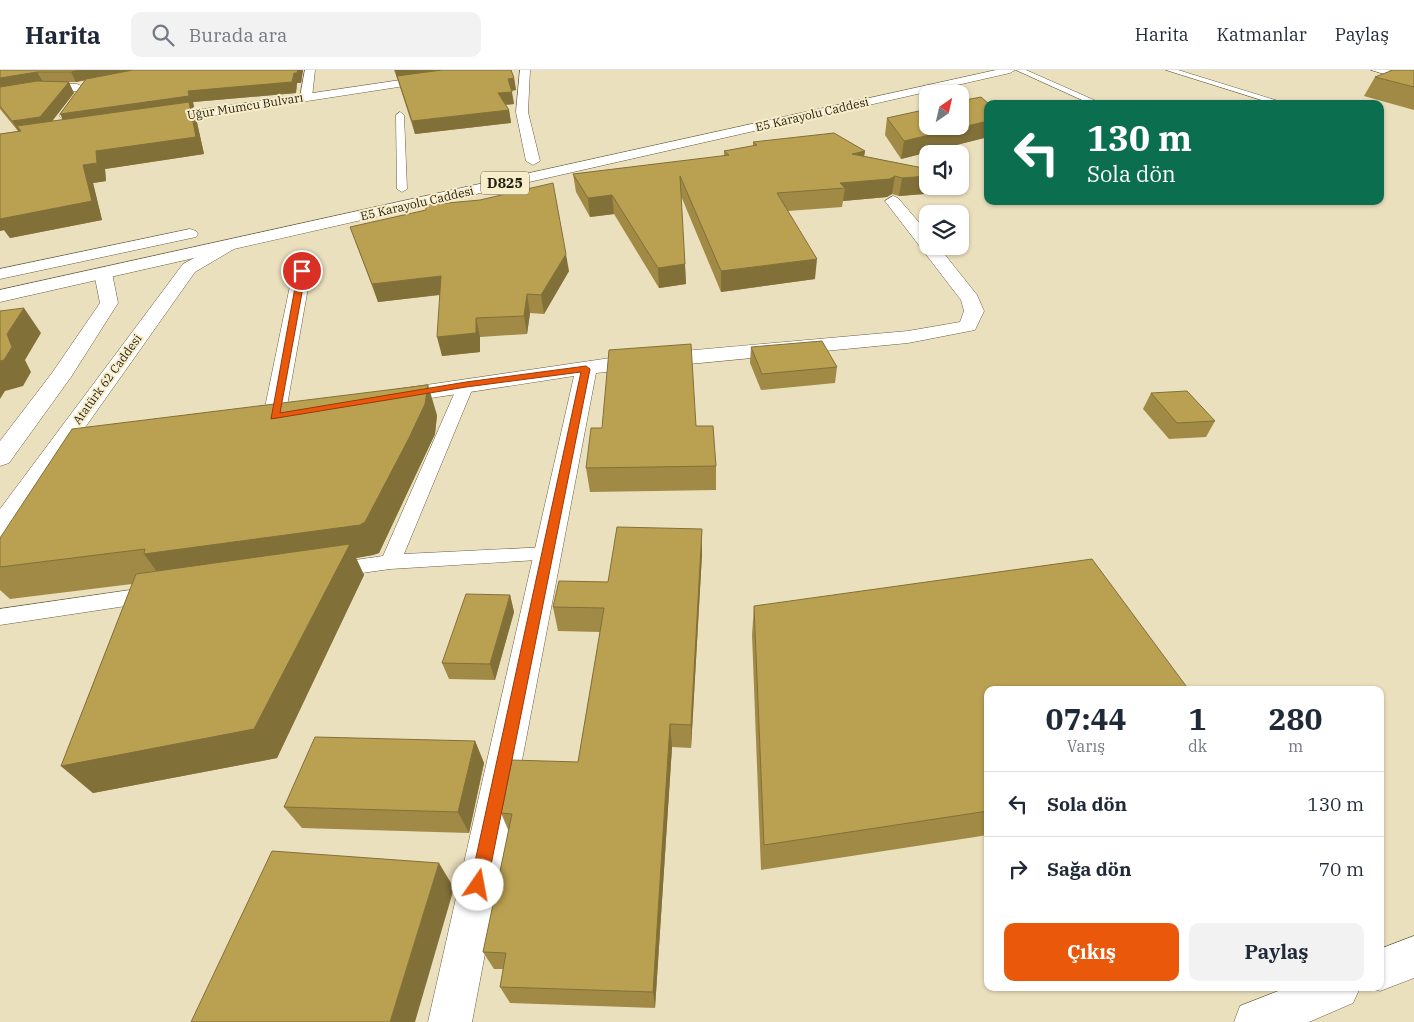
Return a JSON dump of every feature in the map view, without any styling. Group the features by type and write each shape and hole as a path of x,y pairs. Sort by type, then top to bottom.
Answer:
{"main road":[{"path":"306,97 310,70"},
{"name":"Uğur Mumcu Bulvarı","path":"143,122 447,73 489,70"},
{"path":"525,70 522,112 533,161"},
{"name":"E5 Karayolu Caddesi","path":"590,149 965,70"},
{"name":"E5 Karayolu Caddesi","path":"0,296 1010,70"},
{"path":"1376,70 1414,80"},
{"path":"0,94 96,83"},
{"path":"56,127 85,90 78,86"},
{"name":"E5 Karayolu Caddesi","path":"397,190 421,185"},
{"path":"893,201 919,234"},
{"path":"0,274 201,232"},
{"name":"Atatürk 62 Caddesi","path":"0,528 189,268 228,245"},
{"path":"370,401 617,363 908,337 968,326 974,311 970,299 936,255"},
{"path":"274,416 302,271"},
{"path":"0,458 60,377 110,303 103,273"},
{"path":"450,1022 586,369"},
{"path":"62,441 91,438"},
{"path":"1384,968 1414,957"},
{"path":"1256,1022 1331,991"}],"lane":[{"path":"1020,70 1090,100"},
{"path":"1170,70 1271,100"},
{"path":"397,190 400,115"},
{"path":"390,562 466,385"},
{"path":"312,572 390,562 547,554"},
{"path":"0,617 168,592"}],"building":[{"path":"0,70 80,70 71,72 37,72 0,78"},
{"path":"133,70 298,70 297,73 294,73 292,82 188,91 189,96 60,114 86,79"},
{"path":"442,70 511,70 514,78 508,79 512,92 498,93 509,110 412,121 397,76"},
{"path":"1393,70 1414,70 1414,87 1375,77"},
{"path":"37,81 69,82 40,117 12,121 0,106 0,87"},
{"path":"981,97 984,100 984,122 969,126 969,99"},
{"path":"189,102 196,137 96,151 97,163 83,165 92,201 0,219 0,134 21,131 17,126"},
{"path":"919,111 919,135 929,135 904,141 887,118"},
{"path":"834,133 865,151 852,154 919,167 919,177 902,178 895,176 890,179 840,183 845,188 777,193 817,259 721,271 680,176 685,264 658,268 612,195 588,198 573,174 729,155 724,151 757,145 753,142"},
{"path":"553,183 566,254 541,295 527,294 524,316 476,318 476,333 437,337 441,276 372,284 350,227 426,210 426,205 480,200"},
{"path":"24,308 7,334 12,347 4,360 0,361 0,311"},
{"path":"822,341 837,367 762,374 751,347"},
{"path":"691,344 696,426 713,426 716,466 586,468 591,428 602,428 609,350"},
{"path":"428,385 425,404 408,440 365,522 360,525 144,554 145,549 0,567 0,538 72,429"},
{"path":"1187,391 1215,421 1177,423 1151,393"},
{"path":"617,527 702,529 691,725 670,724 653,992 500,987 506,953 483,952 512,814 501,813 512,760 578,762 604,608 553,607 559,581 608,582"},
{"path":"350,544 254,729 61,766 136,574"},
{"path":"1092,559 1186,686 984,686 984,812 764,845 754,606"},
{"path":"466,594 510,595 490,664 442,663"},
{"path":"315,737 475,741 458,812 284,807"},
{"path":"272,851 439,863 390,1022 191,1022"}],"route":[{"path":"302,271 274,417 466,385 586,369 478,885"}]}
